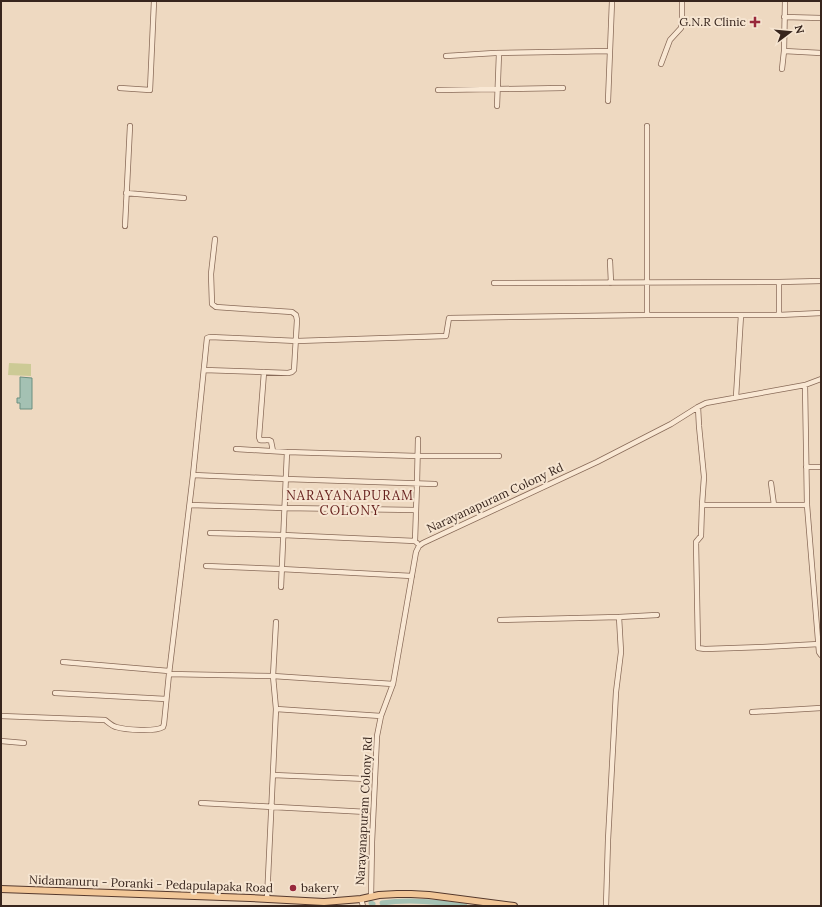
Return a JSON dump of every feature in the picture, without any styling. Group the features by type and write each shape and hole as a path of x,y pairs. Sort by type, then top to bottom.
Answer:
{"main road":[{"name":"Nidamanuru - Poranki - Pedapulapaka Road","path":"1,889 267,898 324,902 397,894 429,894 514,906"}],"street":[{"path":"120,88 150,90 154,1"},
{"path":"608,101 612,1"},
{"path":"661,64 670,40 681,28 682,1"},
{"path":"782,69 784,51 784,1"},
{"path":"784,17 821,18"},
{"path":"446,56 499,53 610,51"},
{"path":"784,51 821,53"},
{"path":"497,106 499,53"},
{"path":"438,90 563,88"},
{"path":"125,226 130,126"},
{"path":"646,126 647,315"},
{"path":"126,193 184,198"},
{"path":"204,370 292,372 294,370 297,341 297,320 296,315 292,312 216,307 212,304 211,274 215,239"},
{"path":"610,261 610,283"},
{"path":"494,283 821,281"},
{"path":"779,282 779,314"},
{"path":"1,716 105,720 116,727 153,730 163,727 194,475 207,339 209,337 297,341 446,336 449,318 821,313"},
{"path":"736,397 741,315"},
{"path":"264,372 259,437 260,440 271,441 273,451"},
{"name":"Narayanapuram Colony Rd","path":"371,897 377,736 381,716 393,684 416,552 419,546 597,462 671,424 706,403 805,385 821,379"},
{"path":"805,385 807,505 819,652 821,655"},
{"path":"698,407 704,477 701,536 696,542 698,647 763,647 819,644"},
{"path":"418,439 415,541 419,546"},
{"path":"236,449 418,456 499,456"},
{"path":"280,587 287,452"},
{"path":"806,467 821,467"},
{"path":"194,475 435,484"},
{"path":"770,483 774,505"},
{"path":"190,505 416,510"},
{"path":"702,505 807,505"},
{"path":"210,533 415,541"},
{"path":"206,566 412,576"},
{"path":"500,620 657,615"},
{"path":"606,906 615,700 621,652 619,617"},
{"path":"267,898 276,708 273,676 276,622"},
{"path":"63,662 169,672 273,676 393,684"},
{"path":"55,693 166,699"},
{"path":"276,708 381,716"},
{"path":"752,712 821,708"},
{"path":"1,741 24,742"},
{"path":"273,775 367,779"},
{"path":"201,803 367,812"},
{"path":"361,899 363,906"}],"shaded area":[{"path":"9,363 31,364 31,376 8,375"},
{"path":"20,377 32,378 32,409 20,409 20,403 17,403 17,398 20,398"}],"waterway":[{"path":"382,903 402,901 444,903 465,906"},
{"path":"371,903 373,904 372,906"}],"place":[{"name":"G.N.R Clinic","path":"755,22"},
{"name":"bakery","path":"293,888"}],"district":[{"name":"NARAYANAPURAM COLONY","path":"350,502"}]}
